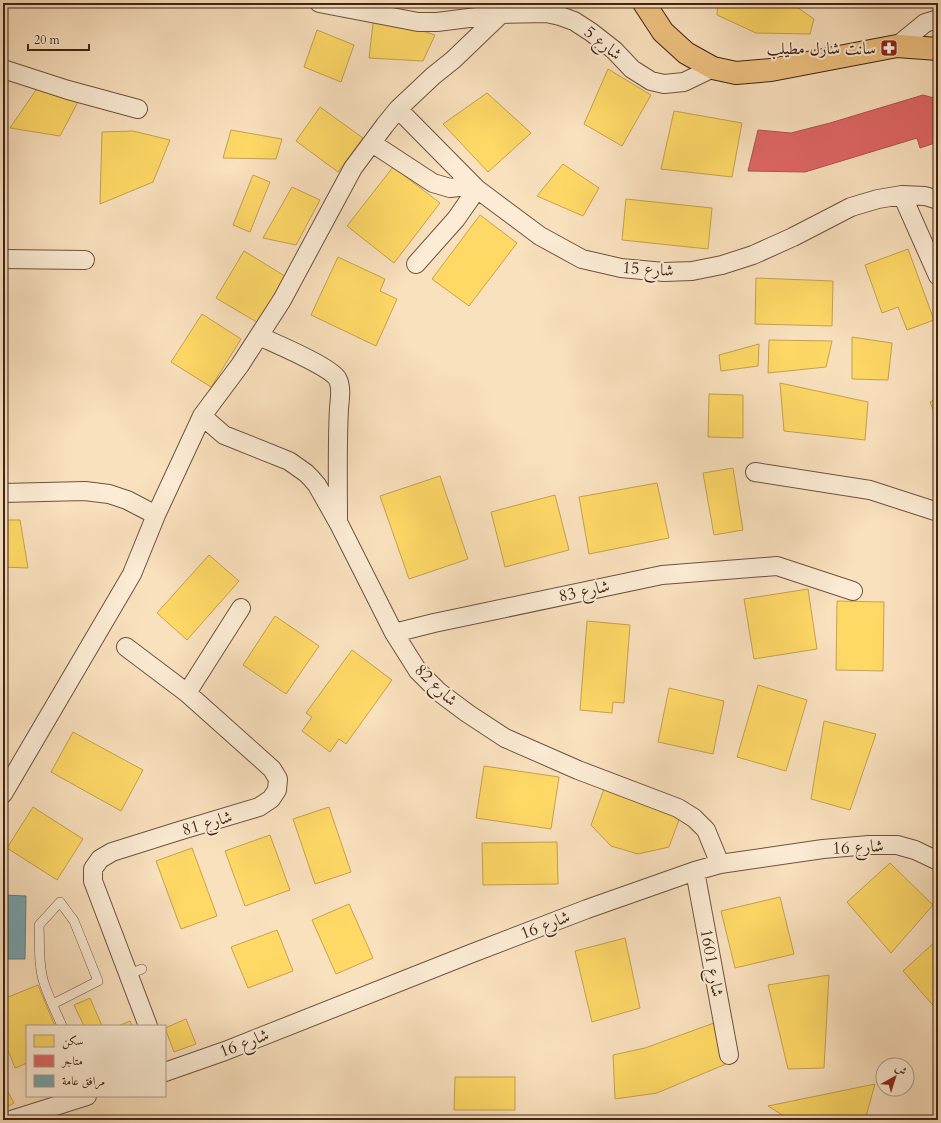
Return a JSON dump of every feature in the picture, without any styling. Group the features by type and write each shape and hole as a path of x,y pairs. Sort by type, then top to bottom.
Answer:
{"highway":[{"path":"644,3 663,32 686,53 712,68 736,73 771,70 898,46 938,49"}],"street":[{"name":"شارع 5","path":"319,3 418,22 437,22 501,14 546,13 574,21 591,32 614,50 632,69 651,81 664,84 684,82 712,68"},
{"path":"3,794 132,574 156,515 202,416 240,365 282,300 353,168 398,109 433,76 453,60 501,14"},
{"path":"898,46 925,23 938,19"},
{"path":"3,69 68,90 138,109"},
{"name":"شارع 15","path":"398,109 474,186 540,236 582,260 621,268 664,272 692,271 722,265 753,255 793,237 852,207 878,199 902,196 925,196 938,200"},
{"path":"372,143 433,183 450,188 474,186"},
{"path":"416,264 456,220 474,186"},
{"path":"902,196 938,276"},
{"path":"3,259 85,260"},
{"path":"259,336 328,370 338,379 340,391 337,454 338,524"},
{"name":"شارع 82","path":"202,416 224,434 288,461 306,473 317,486 338,524 394,633 418,671 438,692 467,714 505,738 556,761 678,808 694,818 706,830 720,864"},
{"path":"756,472 870,490 938,512"},
{"path":"3,493 85,491 109,494 127,500 156,515"},
{"name":"شارع 83","path":"394,633 434,623 662,575 777,566 853,591"},
{"path":"187,693 241,608"},
{"name":"شارع 81","path":"126,647 187,693 272,768 278,779 277,790 271,799 260,807 112,852 100,860 93,869 93,881 135,972 148,1025"},
{"name":"شارع 16","path":"166,1072 225,1051 580,912 695,871 720,864 823,849 869,845 897,845 915,850 938,861"},
{"name":"شارع 1601","path":"695,871 729,1055"},
{"path":"11,1120 84,1097"}],"lane":[{"path":"53,1004 98,981 74,921 60,902 39,925 40,958 44,982 53,1004 62,1025"}],"building: سكن":[{"path":"718,3 791,3 814,19 810,34 756,33 717,15"},
{"path":"374,15 435,35 423,61 369,58"},
{"path":"317,30 354,45 341,82 304,67"},
{"path":"608,69 651,95 622,146 584,124"},
{"path":"38,87 79,100 60,136 10,128"},
{"path":"487,93 531,133 488,172 443,124"},
{"path":"320,107 363,138 338,172 296,141"},
{"path":"674,111 742,123 732,177 661,169"},
{"path":"231,130 282,139 276,159 223,158"},
{"path":"133,131 170,140 153,182 100,204 102,132"},
{"path":"563,164 599,188 583,216 537,196"},
{"path":"393,167 440,203 394,263 347,226"},
{"path":"253,175 270,182 250,232 233,225"},
{"path":"292,187 320,200 296,245 263,238"},
{"path":"626,199 712,208 708,249 622,240"},
{"path":"480,215 517,243 469,306 432,279"},
{"path":"908,249 934,320 907,330 898,307 882,313 865,265"},
{"path":"244,251 288,278 260,324 216,298"},
{"path":"338,257 385,279 380,291 397,299 376,346 311,315"},
{"path":"756,278 833,281 832,326 755,324"},
{"path":"202,314 241,339 211,387 171,362"},
{"path":"852,337 892,343 888,380 852,379"},
{"path":"769,340 832,341 826,367 768,373"},
{"path":"759,344 758,366 721,371 719,355"},
{"path":"780,383 868,402 865,440 784,431"},
{"path":"709,394 743,395 743,438 708,437"},
{"path":"938,398 938,422 930,402"},
{"path":"733,468 743,530 714,535 703,473"},
{"path":"440,476 468,559 409,579 380,496"},
{"path":"657,483 669,538 589,554 579,497"},
{"path":"555,495 569,550 505,567 491,512"},
{"path":"3,520 20,520 28,568 3,567"},
{"path":"209,555 239,581 187,640 157,613"},
{"path":"808,589 817,649 754,659 744,599"},
{"path":"837,601 884,602 883,671 836,670"},
{"path":"275,616 319,646 286,694 243,665"},
{"path":"587,621 630,625 624,703 613,702 612,713 580,710"},
{"path":"352,650 392,680 346,744 339,739 330,752 302,731 312,717 306,713"},
{"path":"758,685 807,700 786,771 737,757"},
{"path":"669,688 724,701 713,754 658,742"},
{"path":"824,721 876,734 850,810 811,799"},
{"path":"73,732 143,770 121,811 51,772"},
{"path":"484,766 559,777 551,829 476,818"},
{"path":"605,786 680,817 669,847 638,854 611,846 591,825"},
{"path":"33,807 83,839 57,880 7,848"},
{"path":"329,807 351,872 315,884 293,819"},
{"path":"270,835 290,890 245,906 225,851"},
{"path":"557,842 558,884 483,885 482,843"},
{"path":"192,848 217,916 181,929 156,861"},
{"path":"890,863 933,905 891,953 847,902"},
{"path":"780,897 794,954 735,968 721,911"},
{"path":"349,904 373,958 336,974 312,920"},
{"path":"277,930 293,971 248,988 231,947"},
{"path":"625,938 640,1008 592,1022 575,951"},
{"path":"938,939 938,1011 903,971"},
{"path":"829,975 824,1068 788,1069 768,985"},
{"path":"38,985 55,1025 26,1025 26,1063 15,1068 3,1038 3,999"},
{"path":"90,998 102,1025 84,1025 74,1005"},
{"path":"186,1019 196,1044 174,1052 166,1028"},
{"path":"130,1021 132,1025 120,1025"},
{"path":"714,1023 726,1064 657,1093 615,1099 613,1055 645,1048"},
{"path":"455,1077 515,1077 515,1110 454,1110"},
{"path":"3,1083 14,1103 3,1109"},
{"path":"875,1084 865,1120 790,1120 768,1106"}],"building: متاجر":[{"path":"923,95 938,99 938,142 920,148 917,138 805,172 748,171 758,130 791,133"}],"building: مرافق عامة":[{"path":"3,895 26,896 25,959 3,959"}],"place":[{"name":"سانت شارل مطيلب","path":"889,48"}]}
